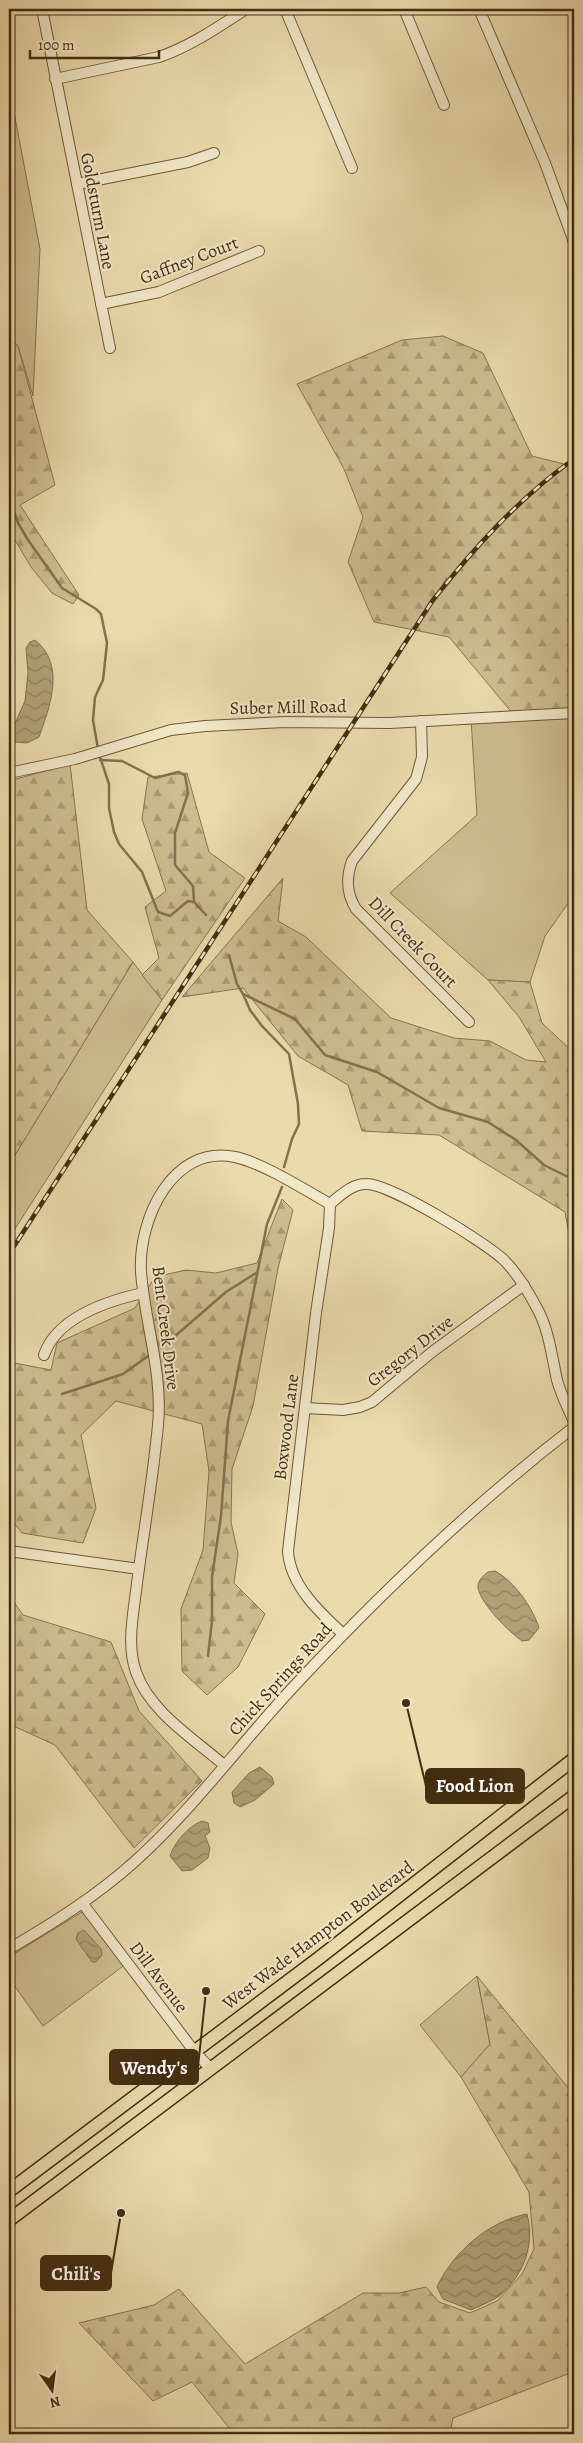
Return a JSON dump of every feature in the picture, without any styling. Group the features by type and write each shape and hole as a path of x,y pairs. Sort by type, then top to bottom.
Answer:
{"main road":[{"name":"West Wade Hampton Boulevard","path":"9,2191 319,1958 574,1759"},
{"path":"9,2220 574,1796"}],"street":[{"name":"Goldsturm Lane","path":"42,9 110,348"},
{"path":"55,80 174,52 201,38 246,9"},
{"path":"285,9 352,168"},
{"path":"404,9 444,105"},
{"path":"479,9 545,163 574,242"},
{"path":"77,184 188,162 214,153"},
{"name":"Gaffney Court","path":"100,304 159,292 260,251"},
{"name":"Suber Mill Road","path":"9,773 91,754 171,730 205,726 276,722 421,721 574,713"},
{"name":"Dill Creek Court","path":"421,721 422,757 416,779 352,861 348,876 348,893 356,909 469,1022"},
{"name":"Bent Creek Drive","path":"224,1765 168,1718 150,1697 139,1679 133,1662 131,1646 139,1569 160,1406 157,1366 143,1293 141,1251 149,1217 170,1181 195,1162 220,1156 244,1159 330,1204"},
{"path":"330,1204 348,1190 357,1186 367,1184 384,1187 453,1226 497,1254 524,1285 541,1316 558,1383 574,1422"},
{"name":"Boxwood Lane","path":"330,1204 289,1539 288,1561 292,1574 303,1592 344,1634"},
{"name":"Gregory Drive","path":"305,1408 343,1410 360,1407 372,1402 432,1352 524,1285"},
{"path":"44,1355 52,1338 81,1316 115,1301 143,1293"},
{"name":"Chick Springs Road","path":"9,1949 83,1904 150,1847 344,1634 416,1561 532,1459 574,1427"},
{"path":"9,1551 139,1569"},
{"name":"Dill Avenue","path":"83,1904 194,2051 211,2069"}],"green space":[{"path":"9,86 40,249 33,396 18,346 9,338"},
{"path":"443,336 483,353 532,456 564,464 574,471 574,710 513,714 449,637 374,622 348,562 363,517 344,469 297,384 402,340"},
{"path":"9,338 18,346 55,485 20,505 79,595 73,604 52,593 31,567 9,530"},
{"path":"574,710 574,895 545,936 530,982 488,980 390,893 477,815 471,719"},
{"path":"70,764 87,910 133,962 9,1165 9,781"},
{"path":"187,773 209,852 245,878 162,1000 142,975 159,958 145,907 166,891 142,819 148,777"},
{"path":"283,878 278,921 306,937 391,1018 454,1038 490,1041 526,1060 546,1062 519,1017 488,980 530,982 542,1023 574,1053 574,1250 570,1240 565,1212 439,1135 362,1131 348,1085 298,1056 243,988 182,997"},
{"path":"133,962 162,1000 9,1238 9,1165"},
{"path":"282,1199 293,1210 278,1268 253,1406 232,1469 231,1522 238,1554 234,1583 265,1614 238,1667 207,1695 182,1671 181,1609 203,1550 209,1471 202,1424 116,1401 81,1435 96,1508 83,1543 22,1533 9,1517 9,1362 51,1370 57,1343 135,1308 155,1277 186,1270 216,1273 257,1263"},
{"path":"9,1595 23,1615 111,1642 139,1711 202,1781 134,1848 55,1745 9,1724"},
{"path":"90,1907 130,1961 43,2026 9,1978 9,1957"},
{"path":"477,1976 490,2044 461,2077 420,2025"},
{"path":"477,1976 574,2095 574,2375 573,2372 453,2418 450,2434 234,2434 192,2382 153,2401 79,2323 154,2305 179,2289 245,2364 363,2293 399,2293 426,2287 439,2302 470,2313 497,2301 522,2274 534,2249 529,2192 461,2077 490,2044"}],"water":[{"path":"35,640 45,650 50,661 53,674 51,699 39,737 27,743 14,742 12,730 25,701 28,673 26,648 30,642"},
{"path":"495,1571 516,1588 536,1620 539,1628 529,1640 522,1641 510,1631 496,1617 480,1595 479,1581 488,1572"},
{"path":"260,1767 272,1777 274,1784 255,1800 240,1807 234,1803 232,1792 249,1773"},
{"path":"203,1821 208,1823 210,1832 205,1836 210,1848 208,1858 192,1870 182,1871 170,1856 172,1851 188,1830"},
{"path":"84,1930 101,1949 102,1955 96,1962 92,1962 76,1939 78,1933"},
{"path":"527,2214 530,2237 528,2248 521,2269 508,2288 496,2298 471,2310 443,2299 437,2287 452,2262 462,2250 499,2223"}],"waterway":[{"path":"9,496 18,523 62,588 101,614 107,643 103,680 95,697 93,720 98,749"},
{"path":"99,754 109,784 109,808 114,832 119,844 142,872 158,912 170,916 188,901 194,902 206,915"},
{"path":"100,760 122,761 155,778 178,772 185,775 188,793 175,833 175,865 193,886 194,902"},
{"path":"229,955 237,984 243,994 295,1019 325,1055 377,1072 439,1108 488,1122 516,1140 544,1165 574,1180"},
{"path":"243,994 250,1010 262,1026 289,1054 298,1104 299,1124 292,1139 284,1167"},
{"path":"208,1656 212,1621 212,1577 221,1516 228,1421 267,1224 282,1187"},
{"path":"167,1343 226,1292 256,1273"},
{"path":"62,1394 123,1374 148,1356"}],"railway":[{"path":"9,1254 433,600 498,525 535,490 574,459"}],"place":[{"name":"Food Lion","path":"406,1703"},
{"name":"Wendy's","path":"206,1991"},
{"name":"Chili's","path":"121,2213"}]}
